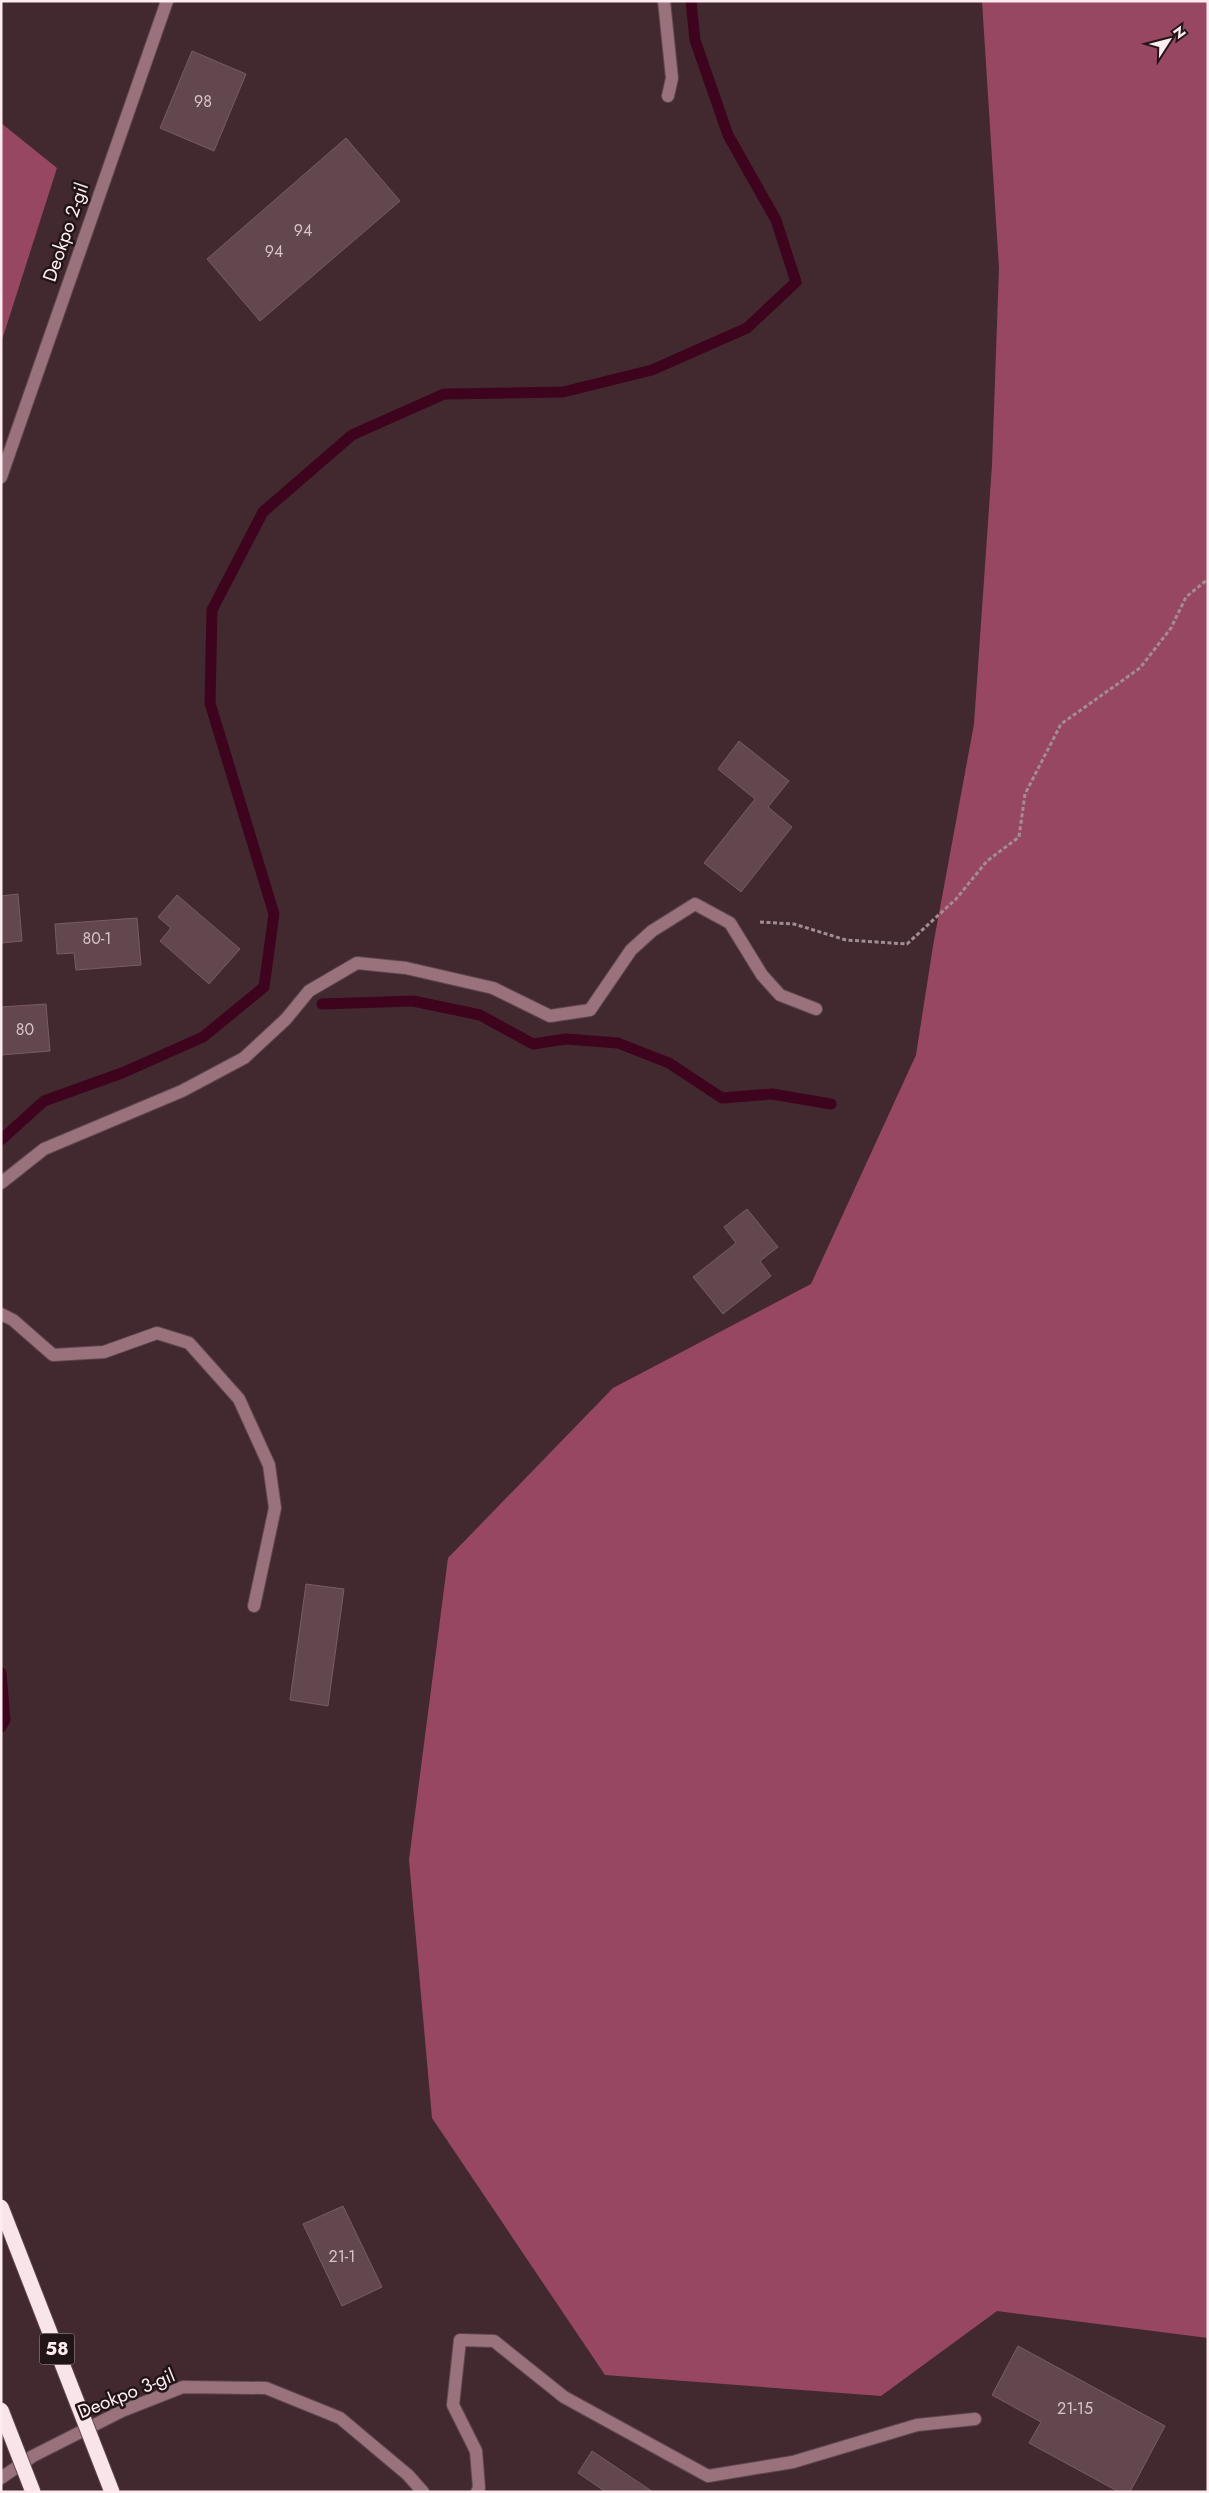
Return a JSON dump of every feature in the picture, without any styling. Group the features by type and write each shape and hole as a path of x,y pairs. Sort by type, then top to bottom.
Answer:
{"highway":[{"name":"58","path":"1,2207 112,2492"},
{"path":"1,2410 33,2492"}],"street":[{"name":"Deokpo 2-gil","path":"1,477 167,1"},
{"path":"664,1 672,78 668,96"},
{"path":"1,1183 44,1149 182,1091 244,1058 286,1019 309,991 357,963 406,968 493,988 550,1016 590,1010 631,950 652,931 695,904 730,923 762,975 780,996 816,1009"},
{"path":"1,1314 13,1320 53,1355 104,1352 157,1333 189,1343 239,1398 270,1465 275,1508 254,1606"},
{"path":"477,2492 479,2488 476,2451 453,2405 460,2340 494,2341 564,2397 708,2476 793,2462 917,2425 975,2419"},
{"name":"Deokpo 3-gil","path":"1,2478 32,2456 106,2419 183,2387 266,2388 340,2418 408,2475 423,2492"}],"path":[{"path":"730,923 794,924 846,940 907,944 956,899 987,862 1019,837 1025,794 1061,724 1140,668 1171,628 1186,597 1208,579"}],"shaded area":[{"path":"982,1 1208,1 1208,2338 997,2311 881,2396 605,2375 432,2118 409,1860 448,1558 613,1388 811,1284 916,1055 933,946 974,724 992,465 999,268"},
{"path":"1,123 57,168 1,343"}],"building":[{"path":"192,51 246,74 214,151 160,128"},
{"path":"346,138 400,201 260,321 207,259"},
{"path":"739,741 789,781 768,807 792,827 741,892 704,863 755,799 718,769"},
{"path":"18,894 22,941 1,943 1,896"},
{"path":"177,895 240,949 209,984 160,941 171,928 158,917"},
{"path":"137,918 141,965 76,970 74,953 57,954 55,924"},
{"path":"46,1004 50,1051 1,1055 1,1007"},
{"path":"747,1209 778,1247 760,1261 771,1276 723,1314 693,1277 736,1243 724,1227"},
{"path":"306,1584 344,1589 328,1706 290,1700"},
{"path":"343,2206 382,2287 342,2306 303,2224"},
{"path":"1018,2346 1165,2426 1130,2492 1119,2492 1029,2443 1041,2422 992,2395"},
{"path":"592,2451 653,2492 606,2492 578,2473"}],"waterway":[{"path":"1,1140 44,1101 122,1073 203,1037 264,987 274,914 210,703 212,610 263,512 352,435 444,394 563,392 652,370 747,328 796,282 776,220 728,135 695,40 691,1"},
{"path":"322,1004 413,1001 480,1015 533,1044 566,1039 618,1043 669,1063 722,1098 772,1094 831,1104"},
{"path":"1,1673 5,1720 1,1727"}]}
